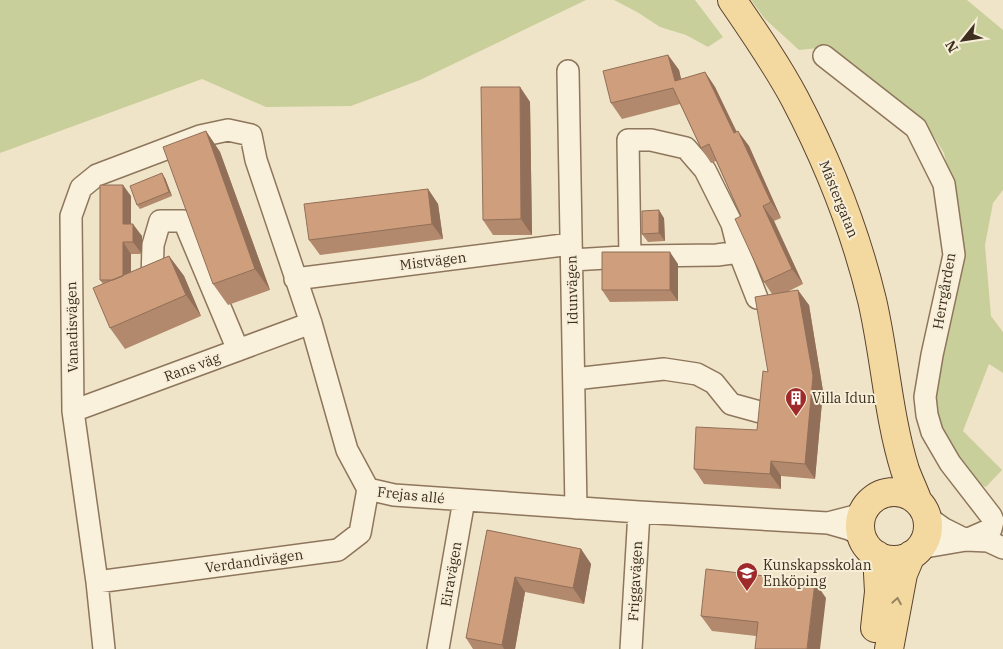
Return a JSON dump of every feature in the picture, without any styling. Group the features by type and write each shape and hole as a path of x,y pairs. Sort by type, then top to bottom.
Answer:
{"main road":[{"name":"Mästergatan","path":"732,0 794,98 828,170 857,245 872,299 905,470 922,510 927,534 903,574 889,649"},
{"name":"Mästergatan","path":"873,649 879,592 869,545 860,524 862,514 874,500 888,471 894,418"},
{"path":"874,500 886,493 897,492 908,495 922,510"},
{"path":"869,545 883,558 894,560 905,558 915,552"}],"street":[{"name":"Herrgården","path":"824,56 916,128 944,184 954,255 932,355 925,397 927,415 932,432 950,463 993,521 991,529 966,540"},
{"name":"Idunvägen","path":"568,71 576,508"},
{"name":"Vanadisvägen","path":"104,649 97,582 73,411 71,216 80,188 97,175 200,136 228,130 251,134"},
{"name":"Frejas allé","path":"251,134 256,160 311,323 347,450 368,490 394,495 828,523 849,529 869,545"},
{"path":"630,257 628,140 651,140 686,148 705,170 732,224 739,252 757,298"},
{"path":"152,281 153,245 160,221 184,222 238,350"},
{"name":"Mistvägen","path":"295,279 571,252 630,257 717,255 739,252"},
{"name":"Rans väg","path":"73,411 311,323"},
{"path":"574,379 664,369 697,374 714,383 731,404 760,412"},
{"name":"Verdandivägen","path":"97,582 338,550 360,534 368,490"},
{"name":"Eiravägen","path":"438,649 464,500"},
{"name":"Frejas allé","path":"828,523 855,516 874,500"},
{"path":"922,510 944,529 966,540"},
{"name":"Friggavägen","path":"631,649 639,512"},
{"path":"915,552 966,540 988,541 1003,548"}],"green space":[{"path":"0,0 586,0 420,80 351,106 266,107 202,79 0,153"},
{"path":"614,0 695,0 723,37 708,47 686,35 660,27"},
{"path":"751,0 967,0 1003,30 1003,190 993,203 985,245 991,316 1003,332 1003,373 989,364 963,431 1002,470 986,487 974,483 957,459 934,414 951,184 944,153 927,126 819,48 799,50 765,19"}],"building":[{"path":"668,55 675,81 705,72 734,133 738,131 771,202 763,206 792,269 764,282 735,219 741,216 709,144 701,148 673,88 611,103 603,71"},
{"path":"481,87 520,87 521,219 483,220"},
{"path":"206,131 255,269 213,284 163,147"},
{"path":"162,173 169,192 137,205 130,186"},
{"path":"100,185 123,185 123,224 133,224 133,242 123,242 123,276 113,280 100,280"},
{"path":"428,189 432,224 309,240 304,204"},
{"path":"659,210 659,233 642,234 642,211"},
{"path":"602,252 670,252 670,290 602,290"},
{"path":"169,256 186,295 110,328 93,288"},
{"name":"Villa Idun","path":"798,290 813,376 805,464 771,461 770,474 694,469 696,427 757,430 763,371 768,372 755,297"},
{"path":"487,530 581,549 573,588 515,577 502,645 466,638"},
{"path":"706,569 815,582 807,649 755,649 758,622 701,616"}],"place":[{"name":"Villa Idun","path":"796,417"},
{"name":"Kunskapsskolan Enköping","path":"747,592"}]}
